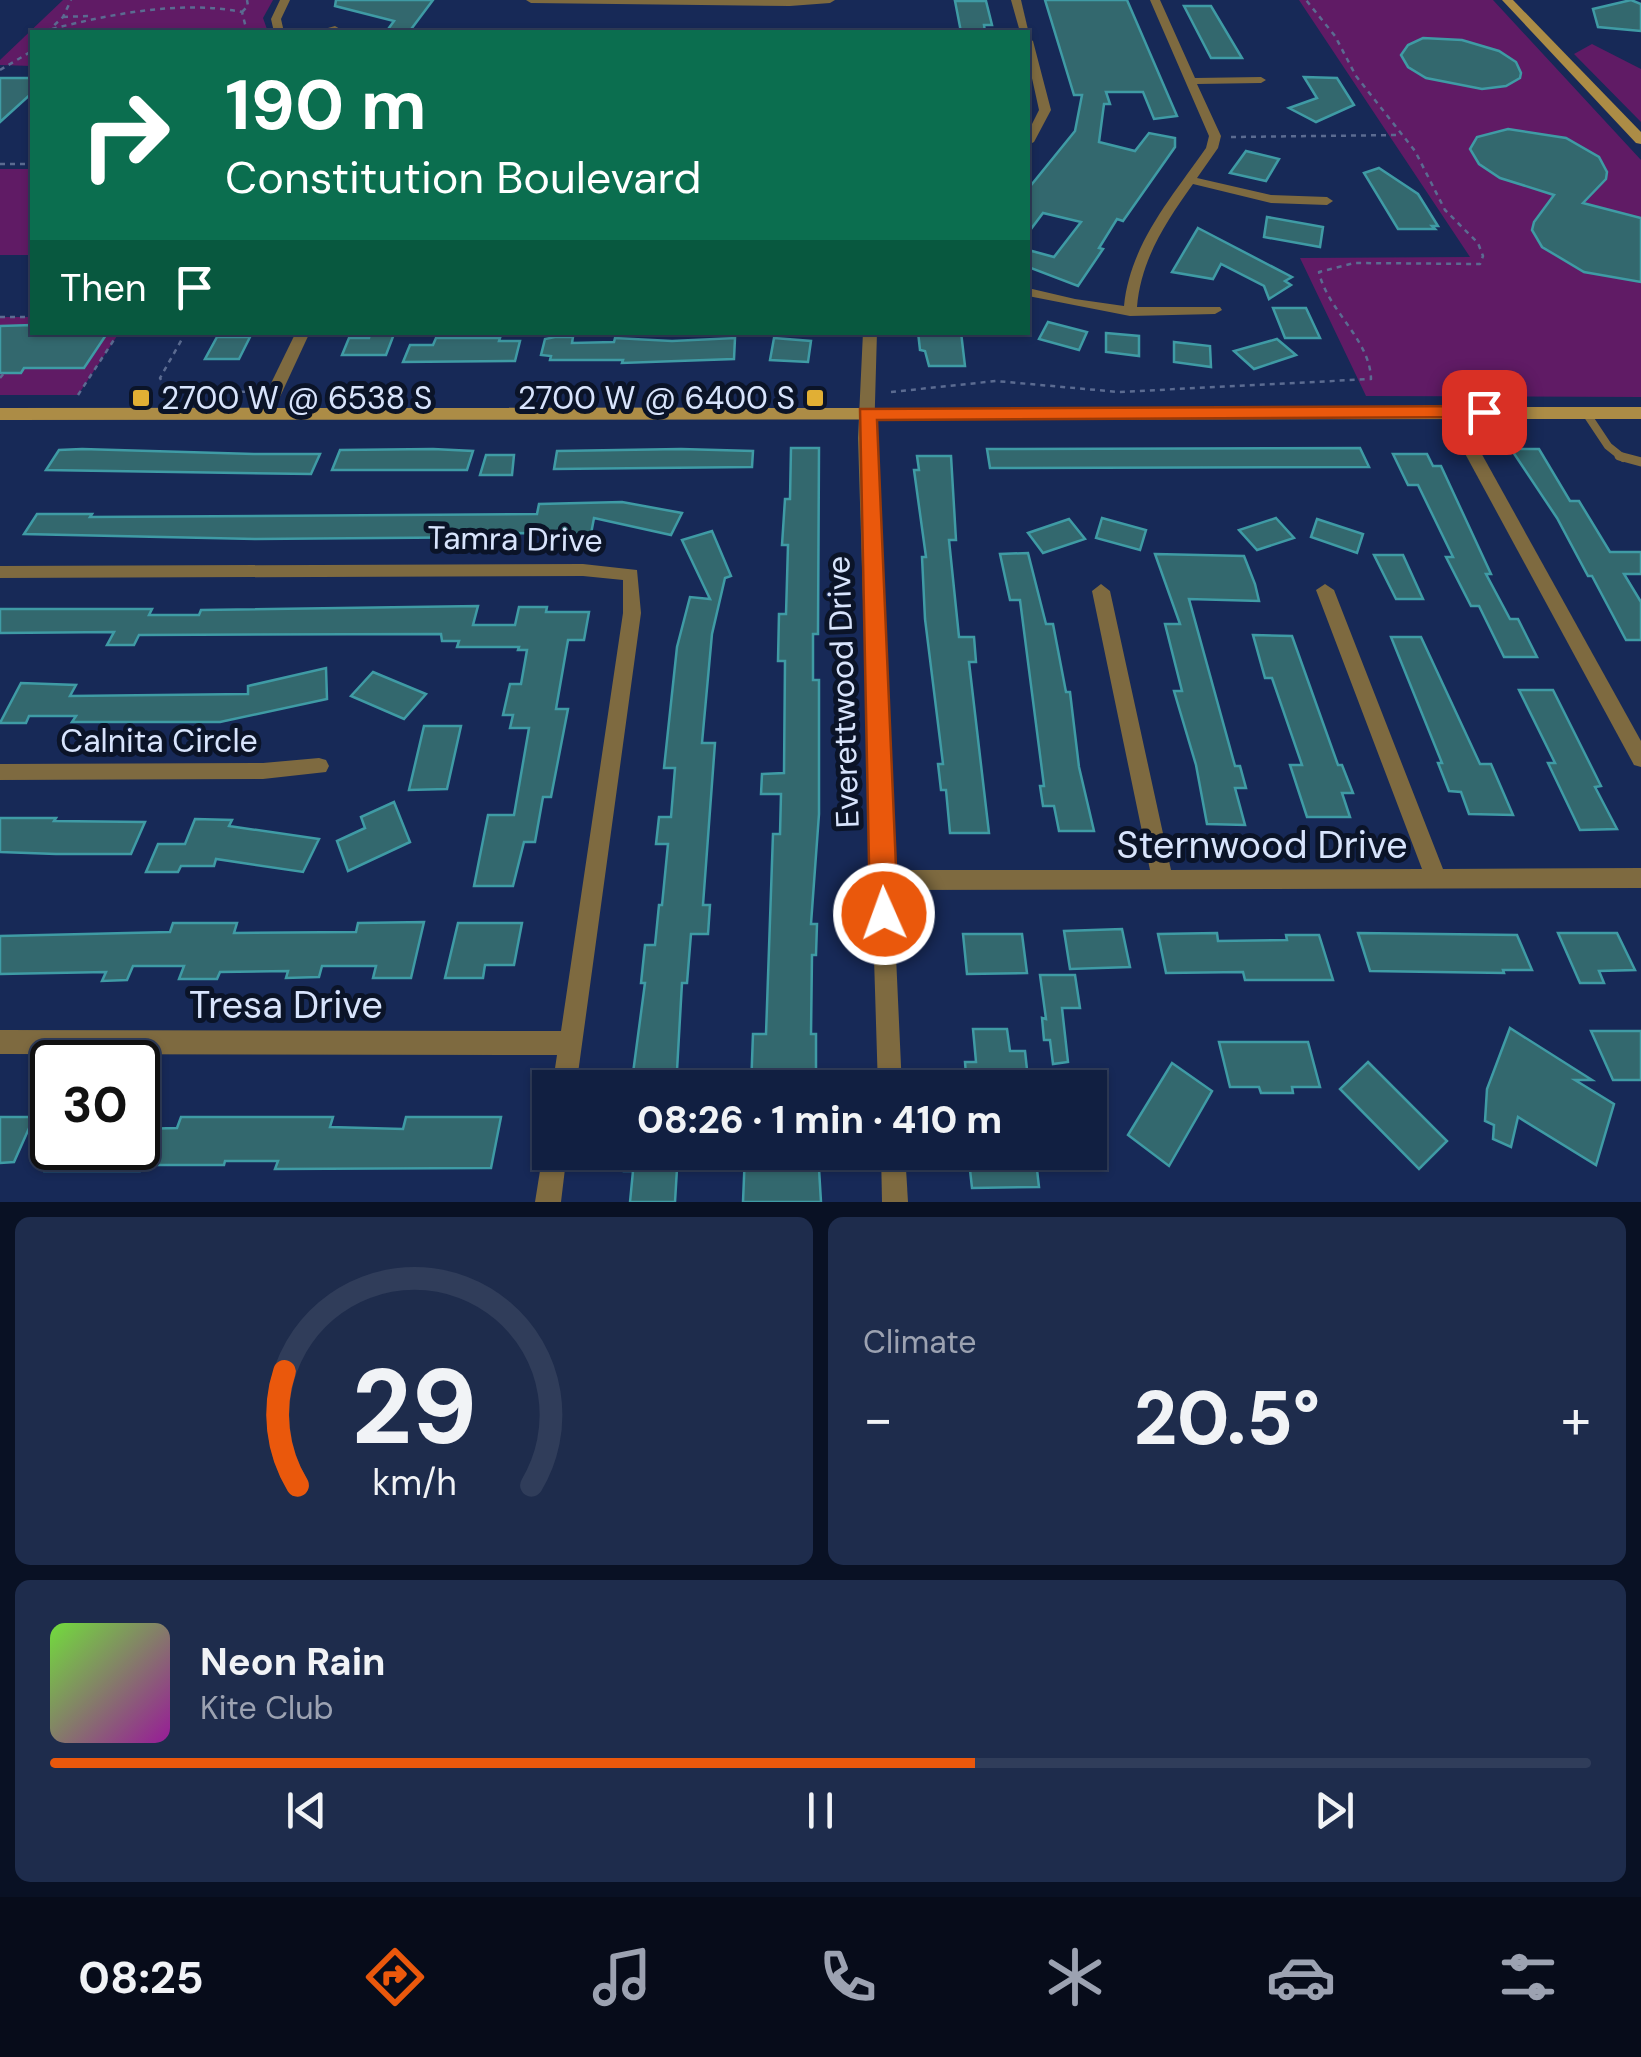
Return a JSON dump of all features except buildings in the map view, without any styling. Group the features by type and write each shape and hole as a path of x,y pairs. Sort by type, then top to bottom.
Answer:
{"main road":[{"path":"1507,0 1641,140"},
{"path":"0,414 1641,413"}],"street":[{"path":"278,30 276,20 285,0"},
{"path":"531,0 830,0"},
{"path":"1016,0 1024,30"},
{"path":"1130,312 1135,270 1215,136 1155,0"},
{"path":"330,30 335,29"},
{"path":"1030,49 1045,110 1030,138"},
{"path":"1192,81 1261,80"},
{"path":"1192,180 1272,199 1327,200"},
{"path":"1030,293 1094,309 1216,310"},
{"path":"264,414 302,335"},
{"name":"Everettwood Drive","path":"870,335 867,414 889,1070"},
{"path":"1451,412 1641,758"},
{"name":"Tamra Drive","path":"0,572 583,570 632,574 632,613 567,1070"},
{"path":"1325,590 1436,879"},
{"path":"1102,591 1163,880"},
{"name":"Calnita Circle","path":"0,772 262,771 319,766"},
{"name":"Sternwood Drive","path":"883,880 1641,878"},
{"name":"Tresa Drive","path":"0,1042 571,1044"},
{"path":"548,1202 552,1170"},
{"path":"893,1170 894,1202"}],"lane":[{"path":"1586,413 1612,452 1631,462 1641,462"}],"path":[{"path":"50,30 63,17 71,0"},
{"path":"242,12 247,10 246,0"},
{"path":"890,392 996,381 1118,392 1222,389 1276,381 1370,380 1372,374 1348,323 1323,290 1318,272 1331,265 1352,263 1454,268 1480,264 1484,256 1478,244 1445,210 1415,151 1356,76 1335,36 1306,0"},
{"path":"52,28 130,9 205,4 234,6 242,12 246,30"},
{"path":"63,17 100,16"},
{"path":"0,70 30,54"},
{"path":"1224,136 1401,135"},
{"path":"0,164 30,164"},
{"path":"0,317 30,316"},
{"path":"78,395 117,335"},
{"path":"184,335 160,378 167,390 251,392"},
{"path":"0,378 4,372"}],"shaded area":[{"path":"63,0 273,0 263,18 267,30 32,30"},
{"path":"1299,0 1493,0 1641,160 1641,397 1366,396 1300,258 1470,257"},
{"path":"30,31 30,66 0,65 0,60"},
{"path":"1592,44 1641,69 1641,122 1574,54"},
{"path":"0,169 30,169 30,255 0,255"},
{"path":"0,317 30,317 30,335 118,335 78,395 0,395"}],"place":[{"name":"2700 W @ 6538 S","path":"141,398"},
{"name":"2700 W @ 6400 S","path":"815,398"}],"route":[{"path":"884,914 867,414 1484,412"}]}
